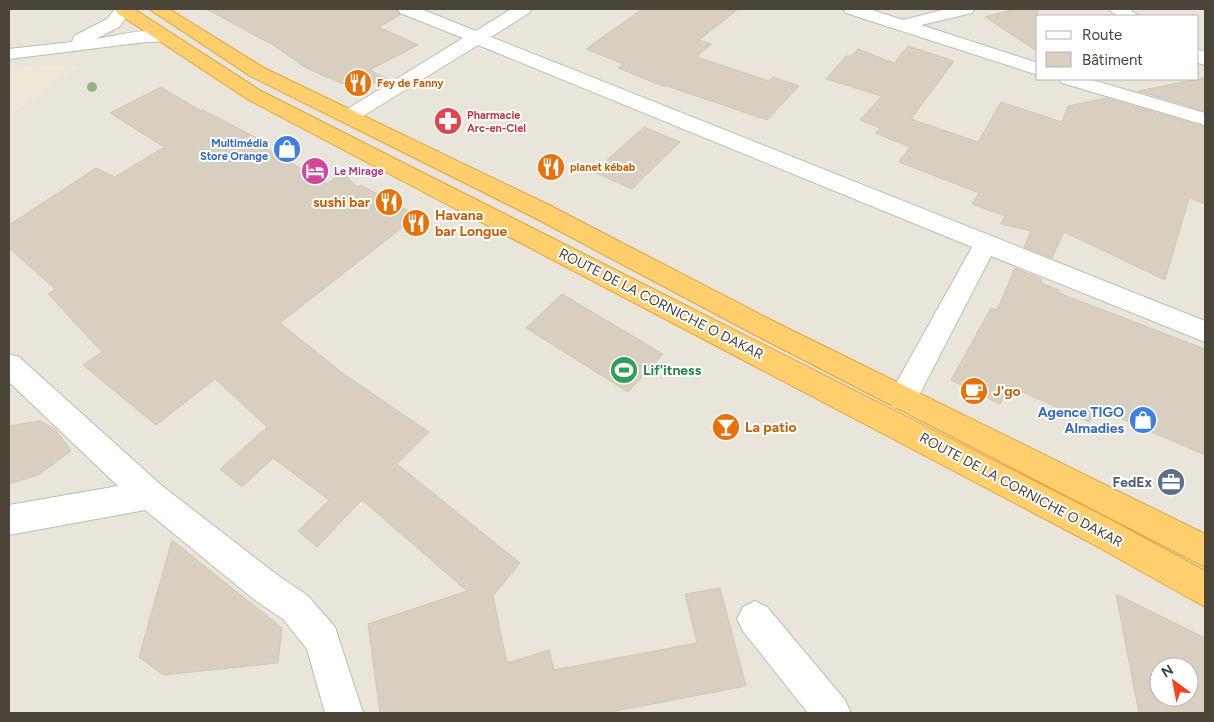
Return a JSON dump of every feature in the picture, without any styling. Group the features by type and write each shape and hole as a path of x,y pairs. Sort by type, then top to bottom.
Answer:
{"highway":[{"name":"ROUTE DE LA CORNICHE O DAKAR","path":"124,9 254,95 1098,530 1205,590"},
{"name":"ROUTE DE LA CORNICHE O DAKAR","path":"158,9 257,72 541,212 1205,551"}],"street":[{"path":"58,48 89,36 113,23 124,9"},
{"path":"406,9 1205,332"},
{"path":"348,117 523,9"},
{"path":"852,9 1036,68"},
{"path":"902,25 966,9"},
{"path":"1117,9 1128,15"},
{"path":"9,54 146,37 165,37"},
{"path":"1072,80 1205,119"},
{"path":"903,398 986,242"},
{"path":"9,364 150,495 268,589 296,607 322,640 344,713"},
{"path":"9,520 150,495"},
{"path":"755,619 832,713"}],"shaded area":[{"path":"9,9 1205,9 1205,713 9,713"},
{"path":"44,65 80,66 9,115 9,69"}],"building":[{"path":"206,9 396,9 400,15 379,27 418,45 370,70 389,80 350,87 306,68 273,45"},
{"path":"642,9 738,9 699,40 711,44 697,57 769,81 773,77 799,86 767,120 667,86 665,87 618,68 623,64 586,49"},
{"path":"1015,9 1038,9 1038,15 1036,15 1036,51 985,17"},
{"path":"908,46 954,61 911,119 978,142 1001,102 1062,122 1068,106 1106,98 1205,127 1205,204 1189,198 1165,280 1064,232 1052,258 1024,247 1031,231 1001,224 1005,216 972,204 979,193 899,162 910,147 875,133 880,128 860,120 882,96 826,79 846,56 851,56 858,49 894,63"},
{"path":"1205,77 1205,111 1138,91 1199,80"},
{"path":"161,87 201,111 203,110 263,141 259,144 327,184 343,172 357,187 361,185 417,216 280,323 345,375 429,432 397,464 520,563 493,596 507,663 549,650 554,670 697,643 685,594 720,588 746,686 605,713 380,713 368,624 467,591 362,500 317,547 298,531 329,500 273,458 242,487 220,469 267,427 215,379 156,425 83,365 102,352 48,294 55,289 9,248 9,225 96,168 115,177 164,147 110,113"},
{"path":"644,127 680,142 632,189 594,172"},
{"path":"1015,268 1042,279 1041,283 1059,290 1059,293 1205,349 1205,455 1094,407 1090,422 1009,386 1000,404 951,380 991,308 997,310"},
{"path":"562,294 663,354 628,392 526,328"},
{"path":"40,421 56,430 71,451 38,475 9,484 9,426"},
{"path":"172,540 282,628 278,663 163,675 139,657"},
{"path":"1116,594 1205,638 1205,713 1139,713"}],"place":[{"name":"Fey de Fanny","path":"358,83"},
{"name":"Pharmacie Arc-en-Ciel","path":"448,121"},
{"name":"Multimédia Store Orange","path":"287,149"},
{"name":"planet kébab","path":"551,167"},
{"name":"Le Mirage","path":"315,171"},
{"name":"sushi bar","path":"389,202"},
{"name":"Havana bar Longue","path":"416,223"},
{"name":"Lif'itness","path":"624,370"},
{"name":"J'go","path":"974,391"},
{"name":"Agence TIGO Almadies","path":"1143,420"},
{"name":"La patio","path":"726,427"},
{"name":"FedEx","path":"1171,482"}]}
